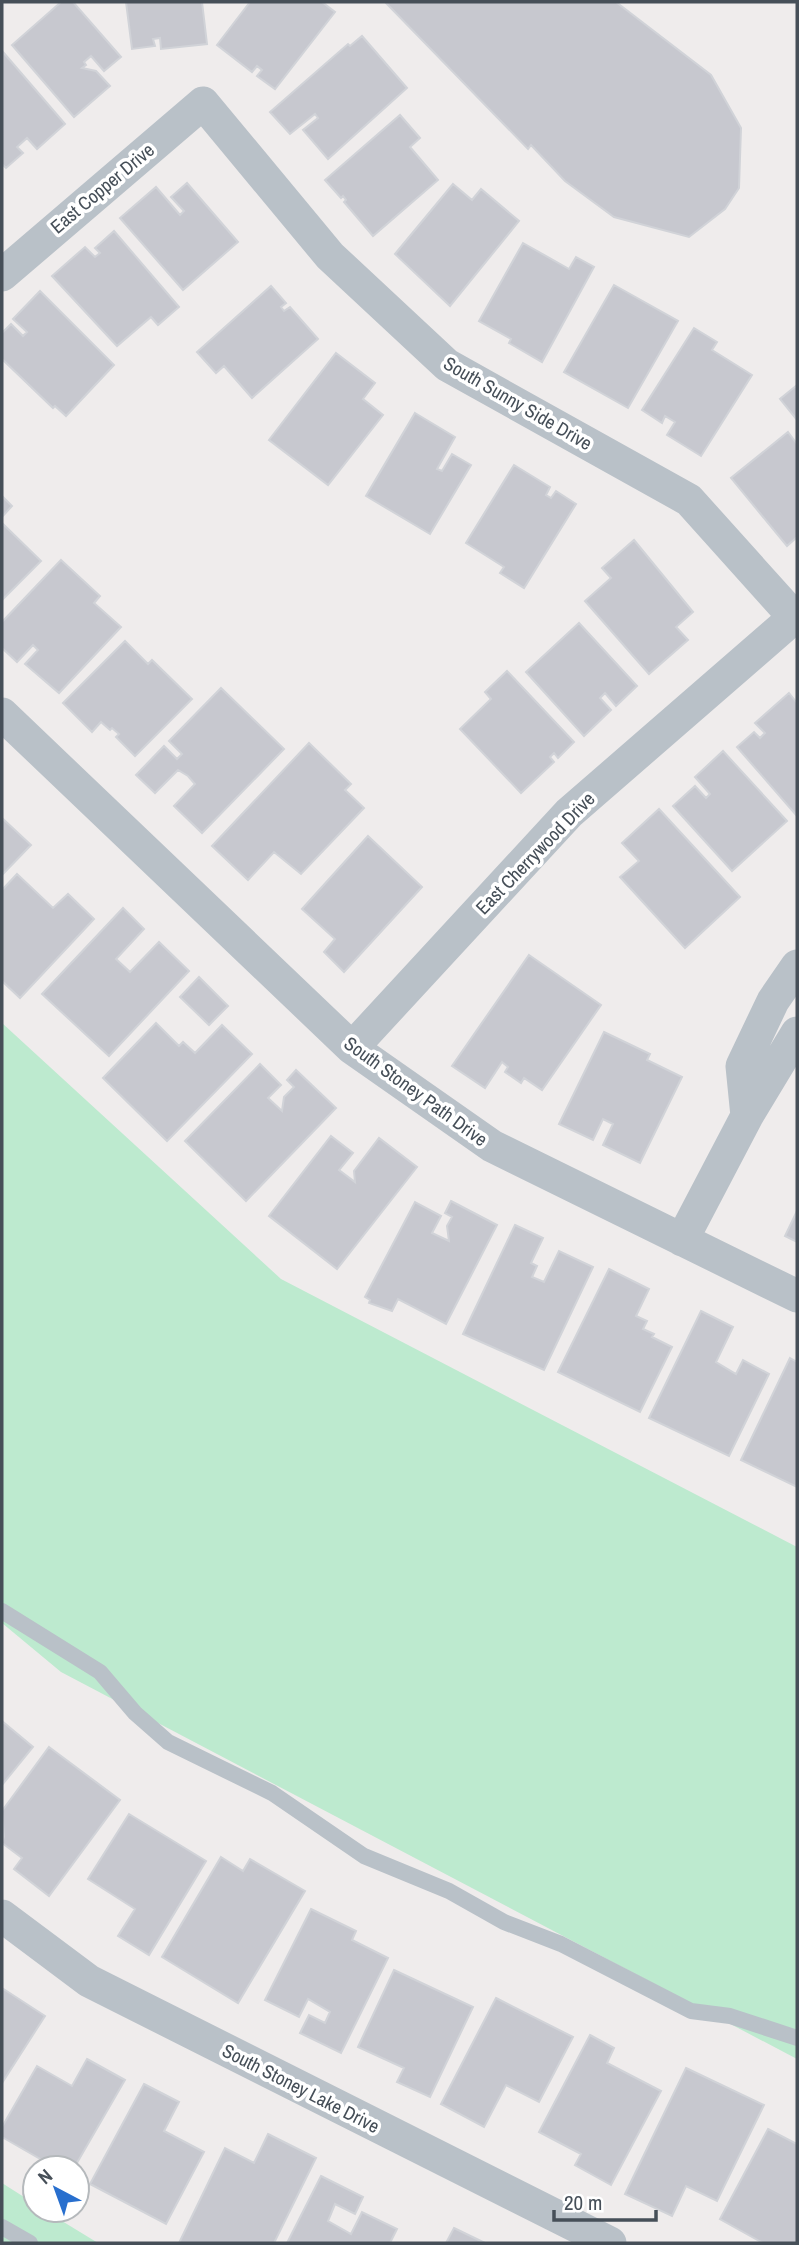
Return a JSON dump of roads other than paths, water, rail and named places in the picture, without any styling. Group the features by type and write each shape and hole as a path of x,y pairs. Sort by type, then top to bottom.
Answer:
{"street":[{"name":"East Copper Drive","path":"2,275 203,103"},
{"name":"South Sunny Side Drive","path":"203,103 330,256 447,365 689,500 796,616"},
{"name":"East Cherrywood Drive","path":"352,1048 569,813 796,616"},
{"name":"South Stoney Path Drive","path":"2,714 352,1048 492,1146 797,1296"},
{"path":"747,1116 742,1066 773,1001 797,966"},
{"path":"682,1240 747,1116 797,1034"},
{"name":"South Stoney Lake Drive","path":"2,1916 89,1981 610,2243"}],"lane":[{"path":"2,1611 100,1672 135,1713 168,1742 272,1793 364,1856 449,1891 504,1922 561,1944 691,2011 730,2016 797,2038"},
{"path":"2,2227 30,2243"}]}
